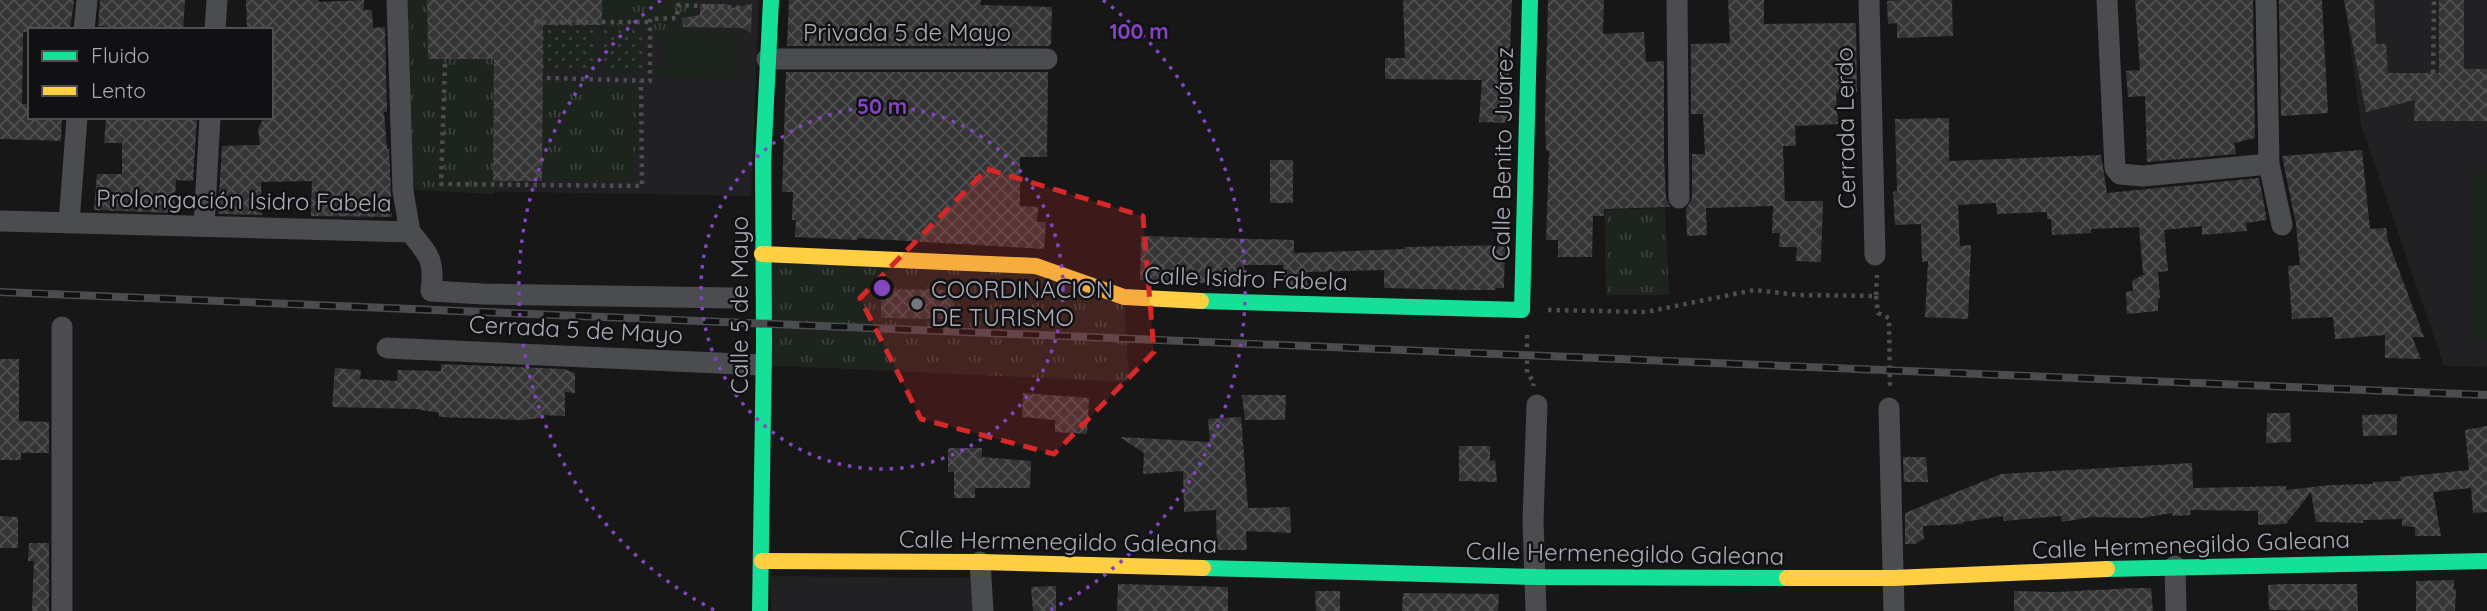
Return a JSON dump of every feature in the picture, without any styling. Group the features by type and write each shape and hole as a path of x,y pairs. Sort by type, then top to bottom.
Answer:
{"street":[{"path":"84,28 87,0"},
{"path":"215,28 217,0"},
{"path":"397,0 403,191 410,232"},
{"name":"Calle Benito Juárez","path":"1522,310 1530,0"},
{"path":"1677,0 1679,198"},
{"name":"Cerrada Lerdo","path":"1869,0 1875,255"},
{"path":"2106,0 2115,168 2120,174 2143,176 2269,164"},
{"path":"2266,0 2269,164 2282,225"},
{"name":"Calle 5 de Mayo","path":"760,611 764,343 762,254 771,5"},
{"name":"Privada 5 de Mayo","path":"767,59 1047,59"},
{"path":"69,223 77,119"},
{"path":"204,226 210,119"},
{"name":"Prolongación Isidro Fabela","path":"0,221 410,232 431,257 434,271 431,291 734,298"},
{"name":"Calle Isidro Fabela","path":"762,254 1036,266 1124,297 1244,304 1522,310"},
{"path":"62,327 62,611"},
{"name":"Cerrada 5 de Mayo","path":"387,348 762,365"},
{"path":"1536,611 1533,521 1537,405"},
{"path":"1889,408 1894,611"},
{"name":"Calle Hermenegildo Galeana","path":"762,561 980,562 1536,577 1893,578 2175,566 2487,561"},
{"path":"980,562 983,611"},
{"path":"2175,566 2176,611"}],"path":[{"path":"2433,73 2434,0"},
{"path":"547,78 650,81 650,19 677,18 678,5 771,5"},
{"path":"534,22 650,22"},
{"path":"445,64 441,184 642,186 641,80"},
{"path":"1875,255 1878,313 1889,318 1889,408"},
{"path":"1522,310 1646,312 1754,290 1799,295 1876,296"},
{"path":"1504,309 1509,328 1527,334 1527,373 1534,382 1531,391 1537,405"}],"highlighted area":[{"path":"987,169 1143,216 1154,352 1054,454 921,419 860,298"}],"shaded area":[{"path":"406,0 759,0 751,196 414,190"},
{"path":"2344,0 2487,0 2487,367 2444,366 2361,125"},
{"path":"771,576 973,578 974,611 771,611"}],"green space":[{"path":"406,0 427,0 475,44 427,43 426,59 494,59 494,194 414,190"},
{"path":"602,0 696,0 695,32 644,29 644,26 602,25"},
{"path":"543,25 597,25 597,72 542,71"},
{"path":"602,25 644,26 643,72 603,72"},
{"path":"657,30 738,34 737,78 655,77 654,68 664,68 665,41 654,40"},
{"path":"543,82 637,83 634,182 542,181"},
{"path":"2474,170 2487,170 2487,341 2470,341"},
{"path":"1665,208 1669,295 1606,295 1605,210"},
{"path":"762,254 1036,266 1124,297 1129,382 762,365"}],"building":[{"path":"0,0 74,0 70,28 28,28 28,32 23,32 22,104 28,104 28,119 62,119 61,141 0,139"},
{"path":"100,0 185,0 183,28 98,26"},
{"path":"246,0 364,0 364,10 372,10 373,28 385,27 387,112 384,112 389,149 392,217 311,216 312,181 261,182 262,215 218,214 222,146 260,145 258,129 263,119 273,119 273,28 247,28"},
{"path":"427,0 602,0 602,25 543,25 542,181 493,181 494,59 428,59"},
{"path":"789,0 981,0 980,5 1052,7 1051,44 787,46"},
{"path":"1403,0 1512,0 1507,123 1479,122 1482,80 1385,79 1385,58 1405,58"},
{"path":"1548,0 1604,0 1603,34 1644,32 1646,62 1664,61 1664,155 1666,198 1670,207 1604,209 1604,216 1593,216 1592,257 1558,257 1558,240 1546,240 1549,151 1546,151 1545,119"},
{"path":"1728,0 1764,0 1764,24 1856,23 1857,92 1836,93 1838,124 1795,126 1796,146 1783,146 1785,201 1823,201 1821,262 1796,261 1797,247 1779,247 1780,233 1772,233 1773,206 1706,208 1707,235 1687,236 1686,209 1692,198 1692,154 1705,154 1703,114 1691,114 1691,44 1730,43"},
{"path":"1952,0 1953,36 1897,38 1897,23 1888,24 1887,1"},
{"path":"2135,0 2253,0 2255,138 2234,143 2236,154 2147,162 2145,96 2128,97 2126,71 2140,70"},
{"path":"2279,0 2322,0 2328,113 2281,116"},
{"path":"2344,0 2374,0 2376,44 2386,44 2388,73 2439,73 2439,0 2464,0 2464,69 2487,69 2487,121 2414,121 2415,100 2366,112"},
{"path":"700,4 728,4 728,9 752,4 751,33 742,28 683,27 682,18 700,15"},
{"path":"786,72 1048,72 1047,157 1020,157 1020,206 1038,207 1037,222 1046,222 1044,249 795,237 796,220 792,220 793,192 782,192"},
{"path":"1949,118 1949,161 2101,155 2107,193 2259,178 2267,220 2246,223 2247,231 2202,235 2202,226 2164,230 2168,271 2158,272 2158,311 2127,314 2126,292 2133,291 2132,281 2146,273 2143,273 2139,227 2091,229 2091,233 2052,235 2051,219 2047,219 2047,212 1997,214 1996,203 1958,205 1960,246 1971,245 1968,319 1925,317 1928,261 1922,262 1921,224 1895,225 1895,119"},
{"path":"106,119 197,119 193,181 176,180 174,213 94,210 97,174 122,174 122,143 104,143"},
{"path":"2362,150 2370,229 2386,228 2388,241 2424,337 2412,337 2421,359 2385,358 2385,335 2335,339 2333,317 2292,319 2288,266 2300,265 2296,224 2282,156"},
{"path":"1270,160 1293,160 1293,203 1270,203"},
{"path":"1141,236 1294,240 1294,253 1505,245 1504,288 1384,288 1384,270 1307,272 1308,287 1284,286 1283,265 1244,265 1244,285 1140,280"},
{"name":"COORDINACION DE TURISMO","path":"881,289 953,290 953,319 881,318"},
{"path":"0,359 19,359 19,421 49,422 49,453 21,453 21,460 0,460"},
{"path":"441,364 564,369 575,373 575,393 565,392 565,416 542,415 542,418 522,420 439,417 439,413 416,409 332,407 335,368 361,370 360,379 397,381 398,370 441,371"},
{"path":"1023,393 1089,398 1087,434 1055,432 1055,420 1022,417"},
{"path":"1242,395 1286,395 1285,420 1245,420"},
{"path":"2267,413 2290,413 2291,442 2266,443"},
{"path":"2397,414 2397,435 2363,436 2362,415"},
{"path":"1241,417 1248,508 1290,507 1291,533 1246,531 1247,550 1217,550 1216,510 1184,512 1183,471 1143,474 1144,453 1120,437 1210,442 1208,419"},
{"path":"2487,426 2487,512 2473,513 2471,488 2433,492 2441,536 2415,536 2415,527 2402,526 2402,519 2363,520 2364,523 2316,522 2311,492 2286,524 2258,525 2258,511 2190,510 2191,515 2173,516 2172,513 2142,518 2092,517 2062,522 2061,516 2004,521 2003,516 1963,524 1923,526 1924,539 1915,544 1905,544 1905,513 2001,474 2192,463 2193,488 2286,486 2286,490 2373,484 2401,481 2400,477 2469,470 2465,430"},
{"path":"1459,446 1490,446 1490,461 1495,460 1497,482 1459,481"},
{"path":"948,448 982,448 982,457 1031,461 1030,488 975,488 975,498 954,498 954,472 948,472"},
{"path":"1903,457 1926,457 1928,482 1904,482"},
{"path":"0,516 18,517 18,548 0,548"},
{"path":"29,543 49,543 49,611 32,611 34,561 28,561"},
{"path":"2454,580 2455,611 2416,611 2416,581"},
{"path":"1118,584 1228,587 1228,611 1117,611"},
{"path":"2357,584 2358,611 2269,610 2268,585"},
{"path":"1056,586 1056,611 1033,611 1031,587"},
{"path":"2151,588 2153,611 2014,611 2014,591"},
{"path":"1315,591 1340,591 1340,611 1316,611"},
{"path":"1403,593 1499,594 1498,611 1402,611"}],"railway":[{"path":"0,292 2487,395"}],"traffic: fast":[{"path":"760,611 764,343 763,162 771,0"},
{"path":"1201,301 1522,310 1530,0"},
{"path":"2107,569 2487,561"},
{"path":"1203,568 1536,577 1787,578"}],"traffic: slow":[{"path":"762,254 1036,266 1124,297 1201,301"},
{"path":"762,561 980,562 1203,568"},
{"path":"1787,578 1893,578 2107,569"}],"place":[{"name":"COORDINACION DE TURISMO","path":"917,304"}]}
